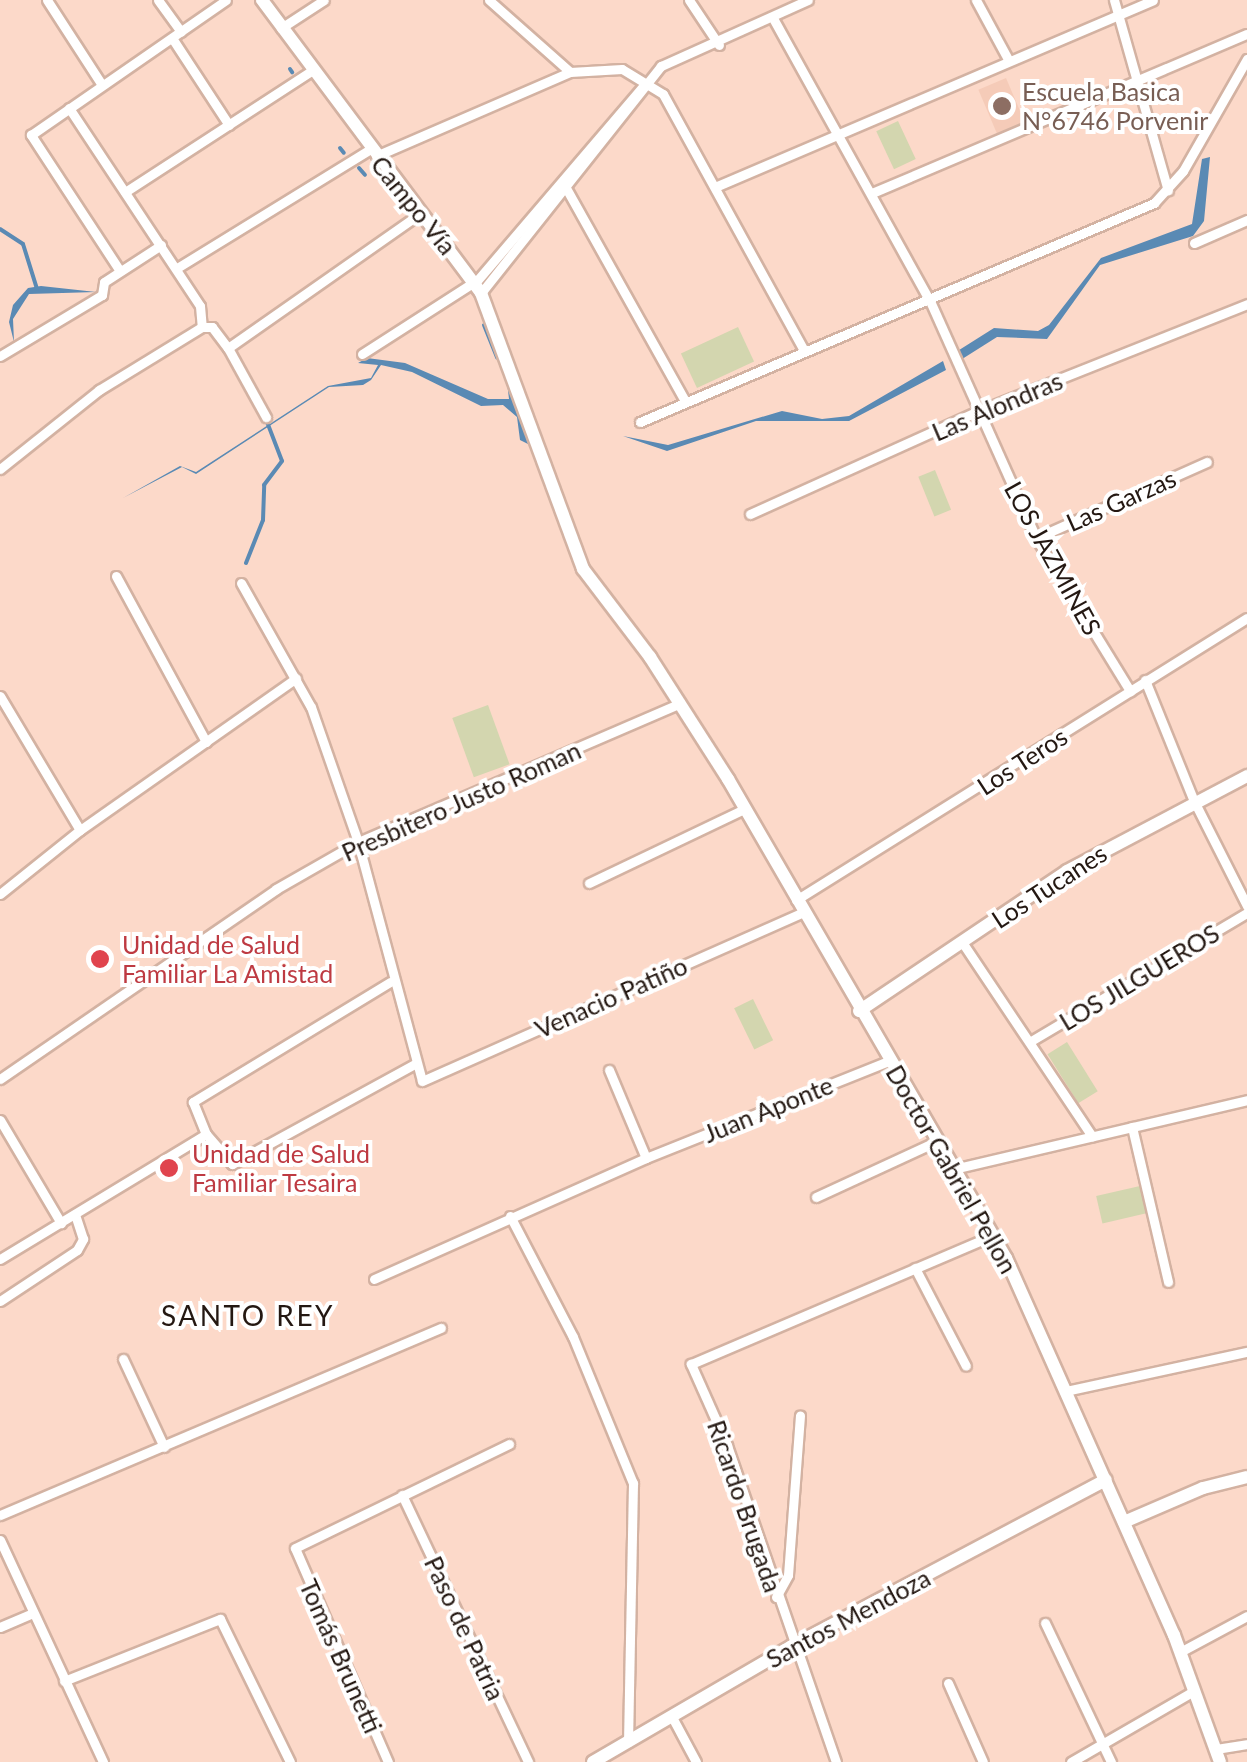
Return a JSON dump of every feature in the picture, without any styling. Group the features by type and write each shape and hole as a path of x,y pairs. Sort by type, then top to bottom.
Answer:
{"street":[{"path":"48,0 102,85"},
{"path":"158,0 229,125"},
{"path":"120,271 31,135 226,0"},
{"name":"Campo Vía","path":"262,0 372,153 477,286 543,450"},
{"path":"281,28 324,0"},
{"path":"489,0 570,72"},
{"path":"689,0 719,44"},
{"path":"362,354 477,286 668,62 774,20 808,0"},
{"path":"976,0 1009,61"},
{"path":"1114,0 1122,14 1168,191"},
{"path":"714,187 1153,0"},
{"name":"LOS JAZMINES","path":"774,20 930,301 956,368 1036,538 1130,691"},
{"path":"872,193 1247,34"},
{"path":"640,422 930,301 1168,191 1247,59"},
{"path":"177,268 372,153 570,72 614,67 648,82 663,94 805,352"},
{"path":"126,192 311,71"},
{"path":"69,108 177,268 202,321 212,326 228,348 266,417"},
{"path":"564,185 685,400"},
{"path":"228,348 422,213"},
{"path":"1194,243 1247,220"},
{"path":"0,356 98,298 104,282 161,245"},
{"name":"Las Alondras","path":"750,514 976,412 1247,304"},
{"path":"0,468 99,390 202,321"},
{"name":"Doctor Gabriel Pellon","path":"543,450 572,542 614,613 680,702 993,1236 1106,1480 1180,1652 1218,1755"},
{"name":"Las Garzas","path":"1036,538 1207,462"},
{"path":"116,576 206,742"},
{"path":"241,583 296,678 358,842 390,982 414,1064 232,1164 206,1134 195,1097 390,982"},
{"name":"Los Teros","path":"797,907 1247,618"},
{"path":"0,894 80,830 296,678"},
{"path":"1145,680 1194,801 1247,910"},
{"path":"0,696 80,830"},
{"name":"Presbitero Justo Roman","path":"0,1079 276,889 358,842 680,702"},
{"name":"Los Tucanes","path":"859,1011 1067,871 1247,776"},
{"path":"589,883 744,809"},
{"name":"Venacio Patiño","path":"414,1064 422,1081 797,907"},
{"name":"LOS JILGUEROS","path":"1031,1042 1247,910"},
{"path":"962,942 1092,1136"},
{"name":"Juan Aponte","path":"374,1279 646,1158 889,1061"},
{"path":"609,1070 646,1158"},
{"path":"953,1169 1247,1100"},
{"path":"0,1120 61,1223"},
{"path":"1132,1127 1168,1282"},
{"path":"0,1259 206,1134"},
{"path":"816,1197 937,1142"},
{"path":"0,1300 77,1250 83,1238 75,1214"},
{"path":"510,1216 573,1338 632,1483 628,1742"},
{"path":"966,1366 915,1268 993,1236"},
{"name":"Ricardo Brugada","path":"836,1762 818,1696 792,1646 727,1446 690,1364 915,1268"},
{"path":"0,1515 441,1328"},
{"path":"1066,1391 1247,1352"},
{"path":"123,1359 164,1447"},
{"path":"776,1597 788,1575 800,1415"},
{"path":"402,1495 509,1444"},
{"path":"1124,1522 1203,1488 1247,1478"},
{"name":"Santos Mendoza","path":"594,1762 792,1646 1106,1480"},
{"name":"Tomás Brunetti","path":"388,1762 294,1550 402,1495"},
{"name":"Paso de Patria","path":"402,1495 528,1762"},
{"path":"0,1540 103,1762"},
{"path":"0,1627 33,1613"},
{"path":"1180,1652 1247,1616"},
{"path":"64,1681 217,1618 290,1762"},
{"path":"1045,1623 1106,1744 1111,1762"},
{"path":"948,1684 983,1762"},
{"path":"1071,1762 1195,1690"},
{"path":"672,1716 696,1762"},
{"path":"1218,1755 1247,1744"}],"shaded area":[{"name":"Escuela Basica N°6746 Porvenir","path":"1006,78 1025,122 997,134 978,90"}],"green space":[{"path":"898,121 916,159 894,169 876,131"},
{"path":"738,327 754,361 697,388 681,354"},
{"path":"935,470 951,510 934,517 918,477"},
{"path":"488,705 510,764 474,777 452,718"},
{"path":"753,999 773,1040 754,1050 734,1008"},
{"path":"1067,1042 1098,1091 1078,1103 1047,1054"},
{"path":"1140,1186 1146,1213 1102,1223 1096,1196"}],"water":[{"path":"1210,157 1204,221 1193,236 1100,265 1047,339 997,337 959,361 956,352 994,328 1038,331 1049,325 1101,258 1192,224 1202,159"},
{"path":"28,288 96,292 29,294 13,319 14,342 9,322 13,305"},
{"path":"367,358 405,363 488,399 509,399 507,382 532,446 520,440 517,417 503,405 481,406 412,372 381,365 371,380 363,385 329,387 196,474 182,467 123,498 180,466 196,472 328,386 371,378 378,365 358,363"},
{"path":"943,361 946,370 849,421 756,421 667,451 623,436 668,445 782,411 822,419 849,416"}],"waterway":[{"path":"340,148 344,153"},
{"path":"359,168 365,175"},
{"path":"0,229 23,244 37,289"},
{"path":"484,325 497,358"},
{"path":"246,563 263,520 264,485 282,461 268,424"}],"place":[{"name":"Escuela Basica N°6746 Porvenir","path":"1002,106"},
{"name":"Unidad de Salud Familiar La Amistad","path":"100,959"},
{"name":"Unidad de Salud Familiar Tesaira","path":"169,1168"}],"district":[{"name":"SANTO REY","path":"248,1315"}]}
